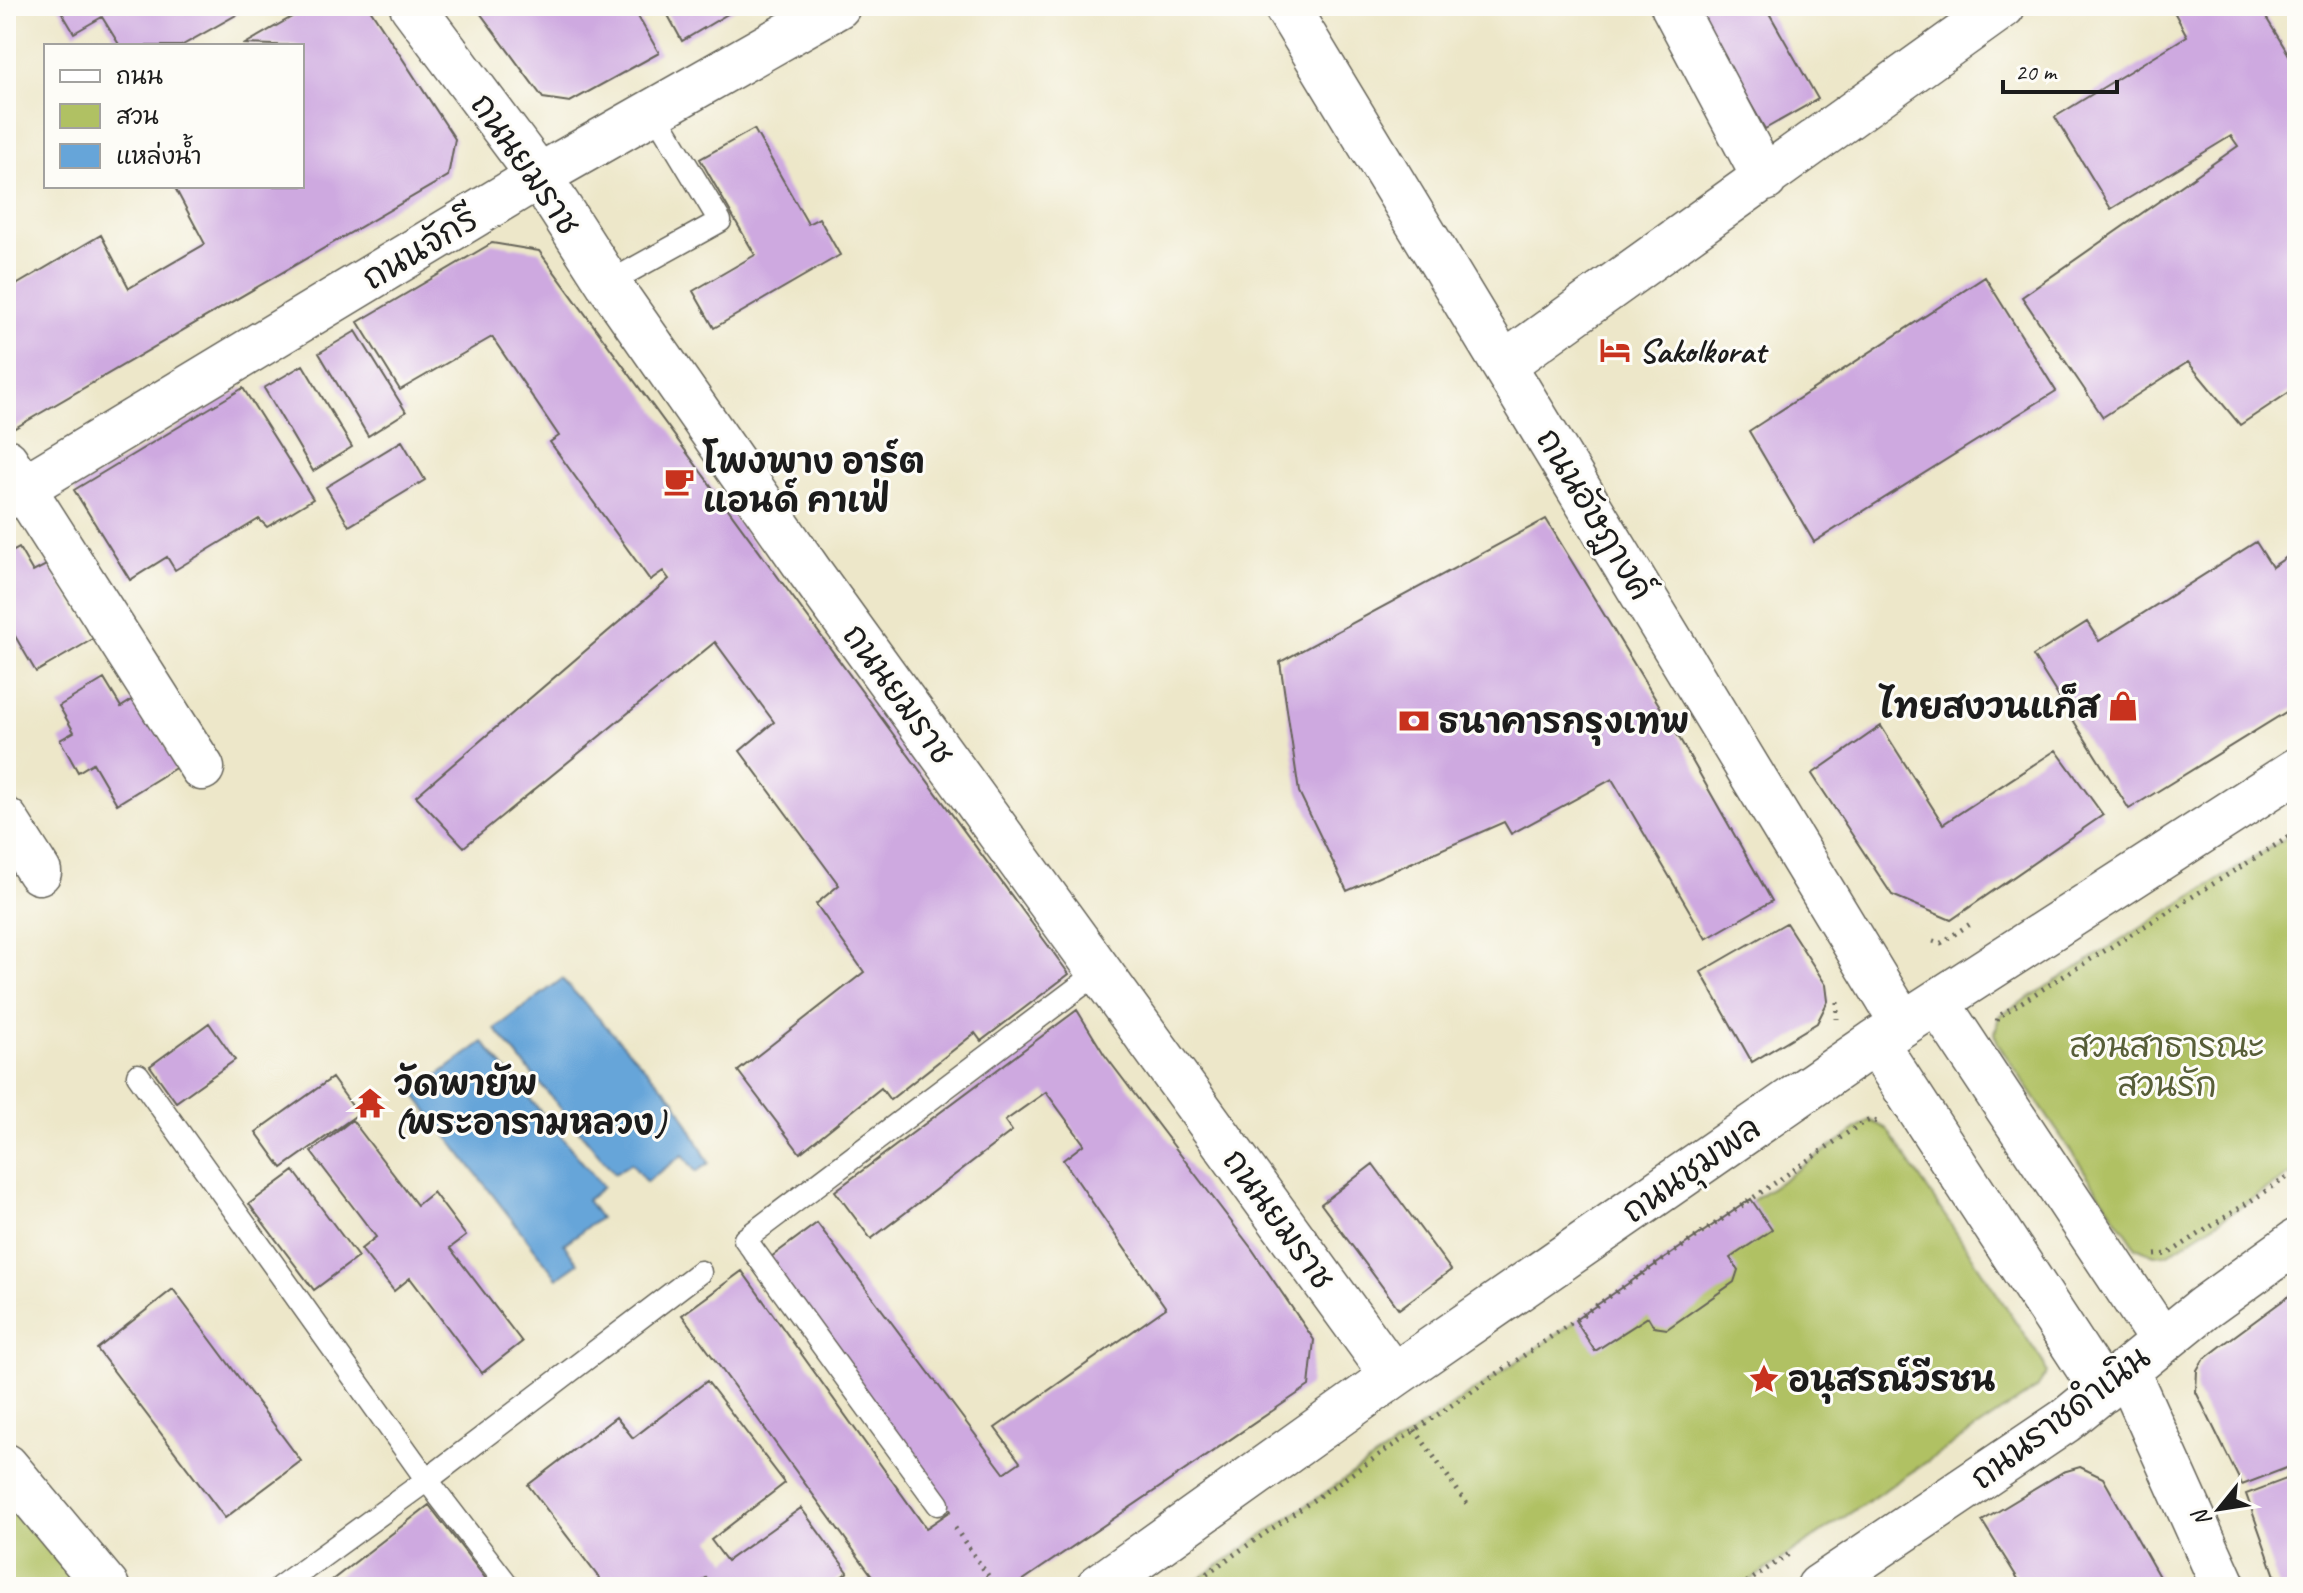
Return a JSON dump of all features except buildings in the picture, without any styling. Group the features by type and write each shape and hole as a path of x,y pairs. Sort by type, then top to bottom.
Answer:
{"main road":[{"name":"ถนนยมราช","path":"412,6 539,176 608,283 810,572 1393,1376"},
{"name":"ถนนจักรี","path":"12,482 838,6"},
{"name":"ถนนอัษฎางค์","path":"1286,6 1905,1023"},
{"path":"1673,6 1765,179"},
{"path":"1504,364 2003,6"},
{"path":"12,482 202,768"},
{"name":"ถนนชุมพล","path":"1098,1587 1393,1376 1905,1023 2297,770"},
{"path":"6,820 39,872"},
{"path":"1905,1023 2162,1341"},
{"path":"1905,1023 2115,1381 2224,1587"},
{"name":"ถนนราชดำเนิน","path":"1819,1587 2115,1381 2162,1341 2297,1241"},
{"path":"6,1466 107,1587"}],"lane":[{"path":"608,283 720,221 653,110"},
{"path":"938,1504 745,1239 1100,971"},
{"path":"138,1075 427,1480 509,1587"},
{"path":"280,1587 427,1480 700,1272"}],"path":[{"path":"1995,1033 1999,1016 2297,832"},
{"path":"1933,941 1941,943 1973,922"},
{"path":"1187,1587 1859,1125 1870,1120 1887,1129"},
{"path":"2145,1252 2168,1254 2297,1171"},
{"path":"1415,1430 1470,1508"},
{"path":"938,1504 996,1587"},
{"path":"1740,1587 1805,1544"}],"green space":[{"name":"สวนสาธารณะ สวนรัก","path":"2297,831 2297,1170 2168,1254 2154,1255 2136,1247 1998,1044 1995,1033 1999,1016"},
{"path":"1870,1120 1887,1129 2044,1364 2047,1373 2037,1388 1740,1587 1187,1587"},
{"path":"8,1500 81,1587 6,1587"}],"water":[{"path":"562,979 675,1100 709,1163 696,1172 683,1155 646,1182 631,1163 615,1174 495,1029"},
{"path":"483,1042 603,1187 587,1200 600,1218 564,1244 578,1263 557,1278 414,1093"}],"place":[{"name":"Sakolkorat","path":"1615,350"},
{"name":"โพงพาง อาร์ต แอนด์ คาเฟ่","path":"679,481"},
{"name":"ไทยสงวนแก็ส","path":"2123,706"},
{"name":"ธนาคารกรุงเทพ","path":"1414,721"},
{"name":"วัดพายัพ (พระอารามหลวง)","path":"370,1103"},
{"name":"อนุสรณ์วีรชน","path":"1764,1379"}]}
